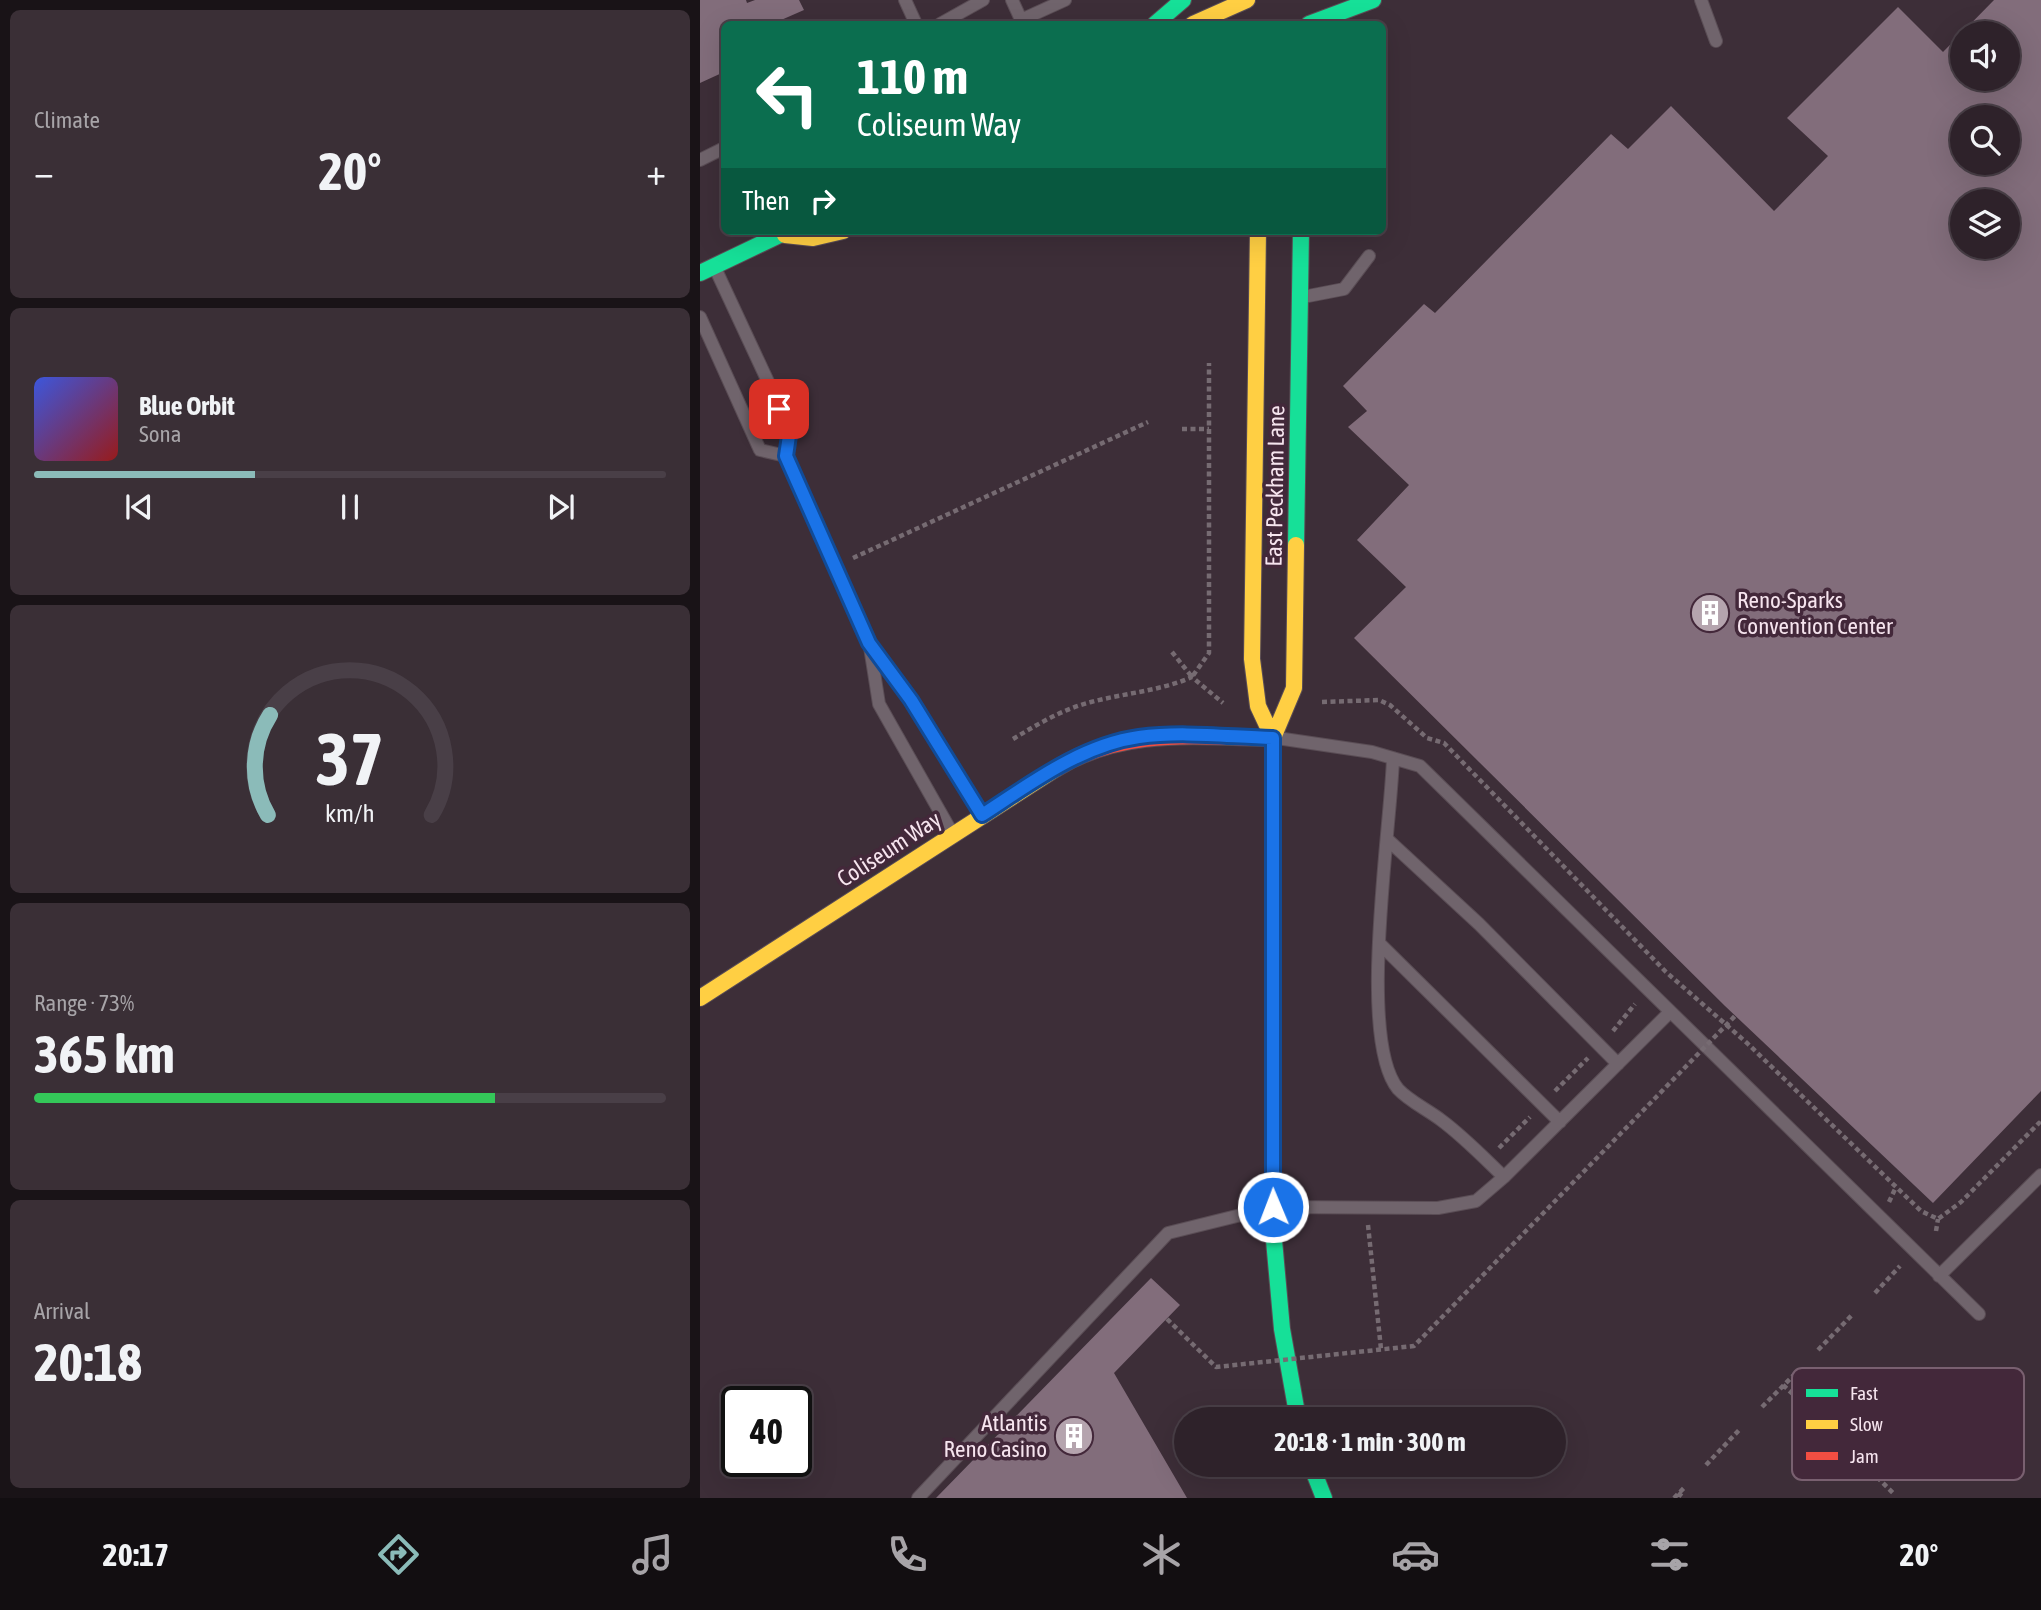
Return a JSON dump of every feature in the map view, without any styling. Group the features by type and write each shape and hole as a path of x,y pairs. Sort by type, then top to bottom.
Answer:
{"street":[{"path":"1159,21 1183,0"},
{"path":"1200,21 1247,0"},
{"path":"1305,20 1373,0"},
{"path":"704,270 782,235"},
{"path":"797,235 813,238 826,235"},
{"name":"East Peckham Lane","path":"1258,235 1252,659 1258,706 1273,738"},
{"name":"East Peckham Lane","path":"1296,1407 1282,1329 1273,1207 1273,738 1294,688 1301,235"},
{"name":"Coliseum Way","path":"700,998 1061,765 1100,747 1139,737 1273,738"},
{"path":"1316,1477 1324,1498"}],"lane":[{"path":"905,0 915,21"},
{"path":"945,21 983,0"},
{"path":"1012,0 1022,21"},
{"path":"1024,21 1065,0"},
{"path":"1701,0 1717,41"},
{"path":"700,160 721,150"},
{"path":"1300,298 1344,289 1369,256"},
{"path":"704,270 790,429 786,456 869,643 911,700 982,815"},
{"path":"700,317 760,450 786,456"},
{"path":"869,643 879,704 953,835"},
{"path":"1273,738 1393,758 1420,766 1979,1314"},
{"path":"1393,758 1379,943 1380,1026 1388,1070 1399,1090 1444,1122 1504,1177"},
{"path":"1388,840 1479,924 1618,1064"},
{"path":"1379,943 1560,1122"},
{"path":"918,1498 1168,1233 1273,1207 1367,1210 1438,1208 1476,1201 1504,1177 1670,1012"},
{"path":"1939,1276 2041,1176"}],"path":[{"path":"1013,739 1053,716 1088,702 1158,689 1192,677 1209,653 1209,363"},
{"path":"835,566 1148,422"},
{"path":"1182,429 1209,429"},
{"path":"1172,652 1192,677 1223,702"},
{"path":"1317,702 1379,700 1390,705 1427,738 1444,743 1666,972 1747,1043 1921,1211 1938,1219"},
{"path":"1412,738 1420,732"},
{"path":"1610,1034 1635,1004"},
{"path":"1167,1319 1216,1367 1414,1346 1735,1016"},
{"path":"1554,1092 1590,1057"},
{"path":"1498,1149 1533,1113"},
{"path":"1936,1231 1938,1219 1961,1202 2040,1123"},
{"path":"1889,1203 1896,1186"},
{"path":"1367,1210 1381,1349"},
{"path":"1875,1293 1900,1266"},
{"path":"1818,1350 1853,1314"},
{"path":"1762,1407 1792,1377"},
{"path":"1783,1385 1792,1393"},
{"path":"1706,1465 1741,1429"},
{"path":"1880,1480 1894,1494"},
{"path":"1674,1498 1686,1486"},
{"path":"1678,1493 1684,1498"}],"building":[{"path":"700,0 746,0 747,3 755,0 799,0 804,10 779,21 721,21 721,73 700,83"},
{"name":"Reno-Sparks Convention Center","path":"1994,0 2041,0 2041,1091 1933,1203 1725,1006 1354,638 1406,587 1357,540 1409,485 1348,427 1367,411 1343,386 1424,304 1435,313 1611,134 1628,149 1671,106 1774,211 1828,156 1787,118 1898,7 1943,52 1950,45 1950,91 2020,91 2020,21 1973,21"},
{"name":"Atlantis Reno Casino","path":"1151,1278 1180,1305 1114,1373 1187,1498 936,1498"}],"traffic: fast":[{"path":"1158,21 1183,0"},
{"path":"1317,21 1373,0"},
{"path":"700,273 780,235"},
{"path":"1296,545 1301,235"},
{"path":"1273,1057 1273,1229 1282,1329 1296,1407"},
{"path":"1316,1477 1324,1498"}],"traffic: slow":[{"path":"1200,21 1247,0"},
{"path":"785,235 813,238 826,235"},
{"path":"1258,235 1252,659 1258,706 1273,738"},
{"path":"1273,1057 1273,738 1294,688 1296,545"},
{"path":"700,998 1057,768"}],"traffic: jam":[{"path":"1057,768 1082,755 1135,740 1190,736 1273,738"}],"place":[{"name":"Reno-Sparks Convention Center","path":"1710,613"},
{"name":"Atlantis Reno Casino","path":"1074,1436"}],"route":[{"path":"779,409 790,429 786,456 869,643 911,700 982,815 1061,765 1100,747 1139,737 1273,738 1273,1207"}]}
